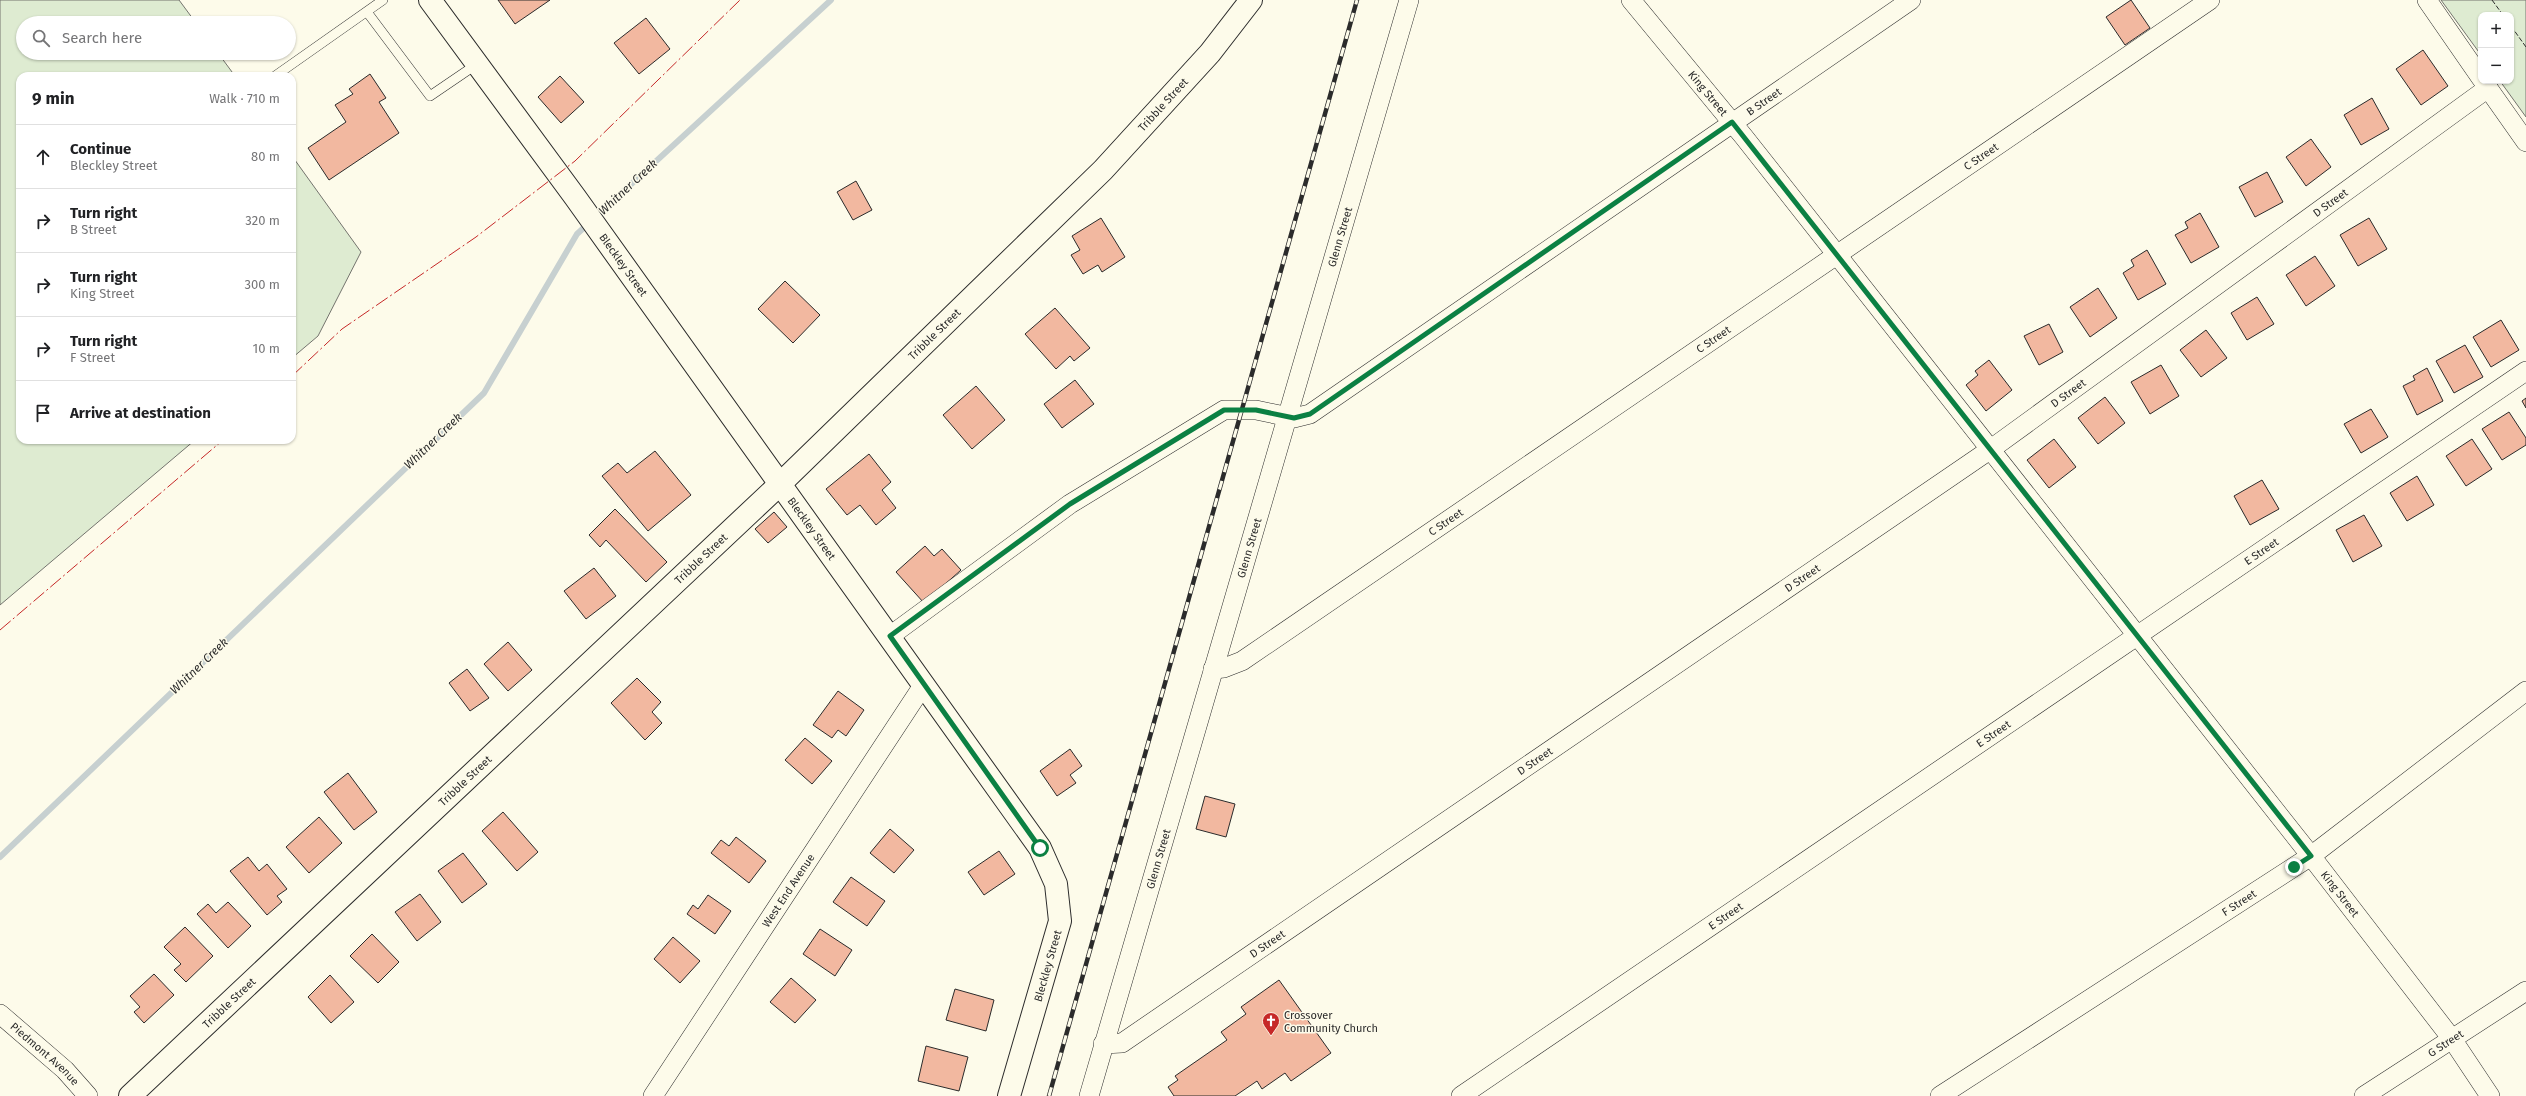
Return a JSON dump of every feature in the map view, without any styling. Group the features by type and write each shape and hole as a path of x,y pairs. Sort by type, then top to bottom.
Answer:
{"street":[{"name":"Bleckley Street","path":"430,0 592,220 779,485 890,636 1040,848 1056,884 1060,921 1009,1096"},
{"name":"Tribble Street","path":"130,1096 779,485 1103,170 1210,53 1251,0"},
{"name":"Glenn Street","path":"1089,1096 1409,0"},
{"name":"King Street","path":"1631,0 1732,122 2311,856 2452,1039 2490,1096"},
{"name":"B Street","path":"890,636 1070,504 1224,410 1256,410 1294,418 1310,414 1911,0"},
{"name":"C Street","path":"1213,669 1224,668 1242,661 1838,256 2210,0"},
{"path":"2427,0 2478,73"},
{"name":"D Street","path":"1103,1044 1122,1043 1991,449 2481,84"},
{"path":"2485,84 2526,142"},
{"name":"E Street","path":"1461,1096 2136,635 2526,371"},
{"name":"West End Avenue","path":"653,1096 924,684"},
{"name":"F Street","path":"1940,1096 2311,856 2526,691"},
{"name":"G Street","path":"2364,1096 2526,991"},
{"name":"Piedmont Avenue","path":"0,1014 65,1070 88,1096"}],"lane":[{"path":"281,72 383,0"},
{"path":"367,12 430,96 477,64"}],"green space":[{"path":"0,0 179,0 191,16 16,16 16,60 223,60 232,72 16,72 16,444 190,444 0,605"},
{"path":"2441,0 2526,0 2526,117 2502,84 2514,84 2514,12 2478,12 2478,51"},
{"path":"296,162 361,252 318,336 296,355"}],"building":[{"path":"498,0 550,0 515,24"},
{"path":"2131,0 2150,28 2125,45 2106,17"},
{"path":"646,18 670,49 639,74 614,43"},
{"path":"2423,50 2448,86 2421,105 2396,69"},
{"path":"370,74 386,98 379,102 399,133 329,180 308,148 346,122 335,105 353,94 349,89"},
{"path":"560,76 584,102 561,123 538,97"},
{"path":"2372,98 2389,129 2361,145 2344,115"},
{"path":"2311,139 2331,167 2306,186 2286,157"},
{"path":"2267,172 2283,202 2255,217 2239,187"},
{"path":"856,181 872,210 853,220 837,192"},
{"path":"2200,213 2219,247 2191,263 2175,235 2188,228 2185,222"},
{"path":"1101,218 1125,257 1102,272 1098,265 1083,274 1071,255 1080,250 1072,236"},
{"path":"2369,218 2387,249 2358,266 2340,235"},
{"path":"2147,250 2166,284 2138,300 2123,273 2134,266 2131,260"},
{"path":"2315,256 2335,286 2306,306 2286,275"},
{"path":"785,281 820,315 793,343 758,309"},
{"path":"2098,288 2117,318 2090,337 2070,307"},
{"path":"2257,297 2274,324 2247,340 2231,313"},
{"path":"1055,308 1090,348 1074,361 1070,356 1056,369 1025,334"},
{"path":"2501,320 2519,350 2491,367 2473,337"},
{"path":"2049,324 2063,352 2039,365 2024,336"},
{"path":"2206,330 2227,358 2201,377 2180,350"},
{"path":"2465,345 2483,377 2454,393 2436,361"},
{"path":"1989,360 2012,390 1986,411 1966,385 1978,375 1975,371"},
{"path":"2161,365 2179,396 2150,414 2131,382"},
{"path":"2427,368 2443,401 2417,415 2403,386 2415,380 2413,376"},
{"path":"1075,380 1094,404 1062,428 1044,404"},
{"path":"976,386 1005,420 972,449 943,415"},
{"path":"2105,397 2125,423 2098,444 2078,418"},
{"path":"2526,398 2526,408 2522,401"},
{"path":"2371,409 2388,437 2361,453 2344,424"},
{"path":"2509,412 2526,438 2526,445 2502,460 2482,429"},
{"path":"2054,439 2076,467 2049,488 2027,460"},
{"path":"2472,439 2492,469 2466,486 2446,456"},
{"path":"655,451 691,495 648,531 602,476 618,463 627,473"},
{"path":"869,454 891,482 882,490 896,508 876,525 860,505 847,515 826,489"},
{"path":"2417,476 2434,505 2407,521 2390,493"},
{"path":"2262,480 2279,509 2250,525 2234,496"},
{"path":"615,509 667,562 646,582 606,540 600,547 589,535"},
{"path":"774,512 787,527 768,543 755,529"},
{"path":"2364,515 2382,546 2353,562 2336,530"},
{"path":"925,546 934,556 942,549 961,570 924,603 896,572"},
{"path":"594,568 616,596 586,619 564,591"},
{"path":"508,642 532,670 508,691 484,664"},
{"path":"467,669 489,698 470,711 449,683"},
{"path":"637,678 661,702 652,712 662,723 645,740 611,703"},
{"path":"838,691 864,710 846,736 838,730 832,738 813,725"},
{"path":"805,738 832,761 812,784 785,760"},
{"path":"1070,749 1082,766 1070,775 1076,783 1057,796 1040,771"},
{"path":"348,773 377,812 354,830 324,792"},
{"path":"1205,796 1235,804 1226,837 1196,829"},
{"path":"503,812 538,852 517,871 482,831"},
{"path":"319,817 342,843 309,873 286,847"},
{"path":"890,829 914,850 894,873 870,853"},
{"path":"736,837 766,861 749,883 711,853 721,840 729,846"},
{"path":"999,851 1015,874 984,895 968,872"},
{"path":"463,853 487,884 462,903 438,871"},
{"path":"248,857 259,871 267,864 287,889 277,896 282,902 267,915 230,871"},
{"path":"851,877 885,901 867,926 833,902"},
{"path":"420,894 441,922 417,941 395,912"},
{"path":"708,895 731,911 715,934 687,914 693,905 698,909"},
{"path":"228,902 251,926 228,948 197,914 208,904 216,913"},
{"path":"185,927 213,956 186,982 174,970 181,964 164,947"},
{"path":"820,929 852,950 835,976 803,954"},
{"path":"372,934 399,962 378,983 350,956"},
{"path":"673,937 700,961 680,983 654,959"},
{"path":"154,974 174,995 144,1023 134,1012 140,1007 130,996"},
{"path":"330,975 354,1002 331,1023 308,997"},
{"path":"791,978 816,1000 795,1023 770,1002"},
{"name":"Crossover Community Church","path":"1279,980 1331,1053 1291,1081 1285,1073 1262,1089 1257,1081 1235,1096 1174,1096 1168,1087 1178,1080 1175,1076 1227,1040 1221,1032 1246,1014 1241,1007"},
{"path":"955,989 994,1000 986,1031 946,1020"},
{"path":"926,1046 968,1057 959,1091 918,1081"}],"waterway":[{"name":"Whitner Creek","path":"0,857 484,393 577,234 831,0"}],"railway":[{"path":"1049,1096 1357,0"}],"fence":[{"path":"2492,0 2501,12"},
{"path":"2514,30 2526,47"}],"power":[{"path":"296,372 342,329 476,237 575,161 740,0"},
{"path":"0,630 218,444"}],"place":[{"name":"Crossover Community Church","path":"1271,1036"}],"route":[{"path":"1040,848 890,636 1070,504 1224,410 1256,410 1294,418 1310,414 1732,122 2311,856 2294,867"}]}
